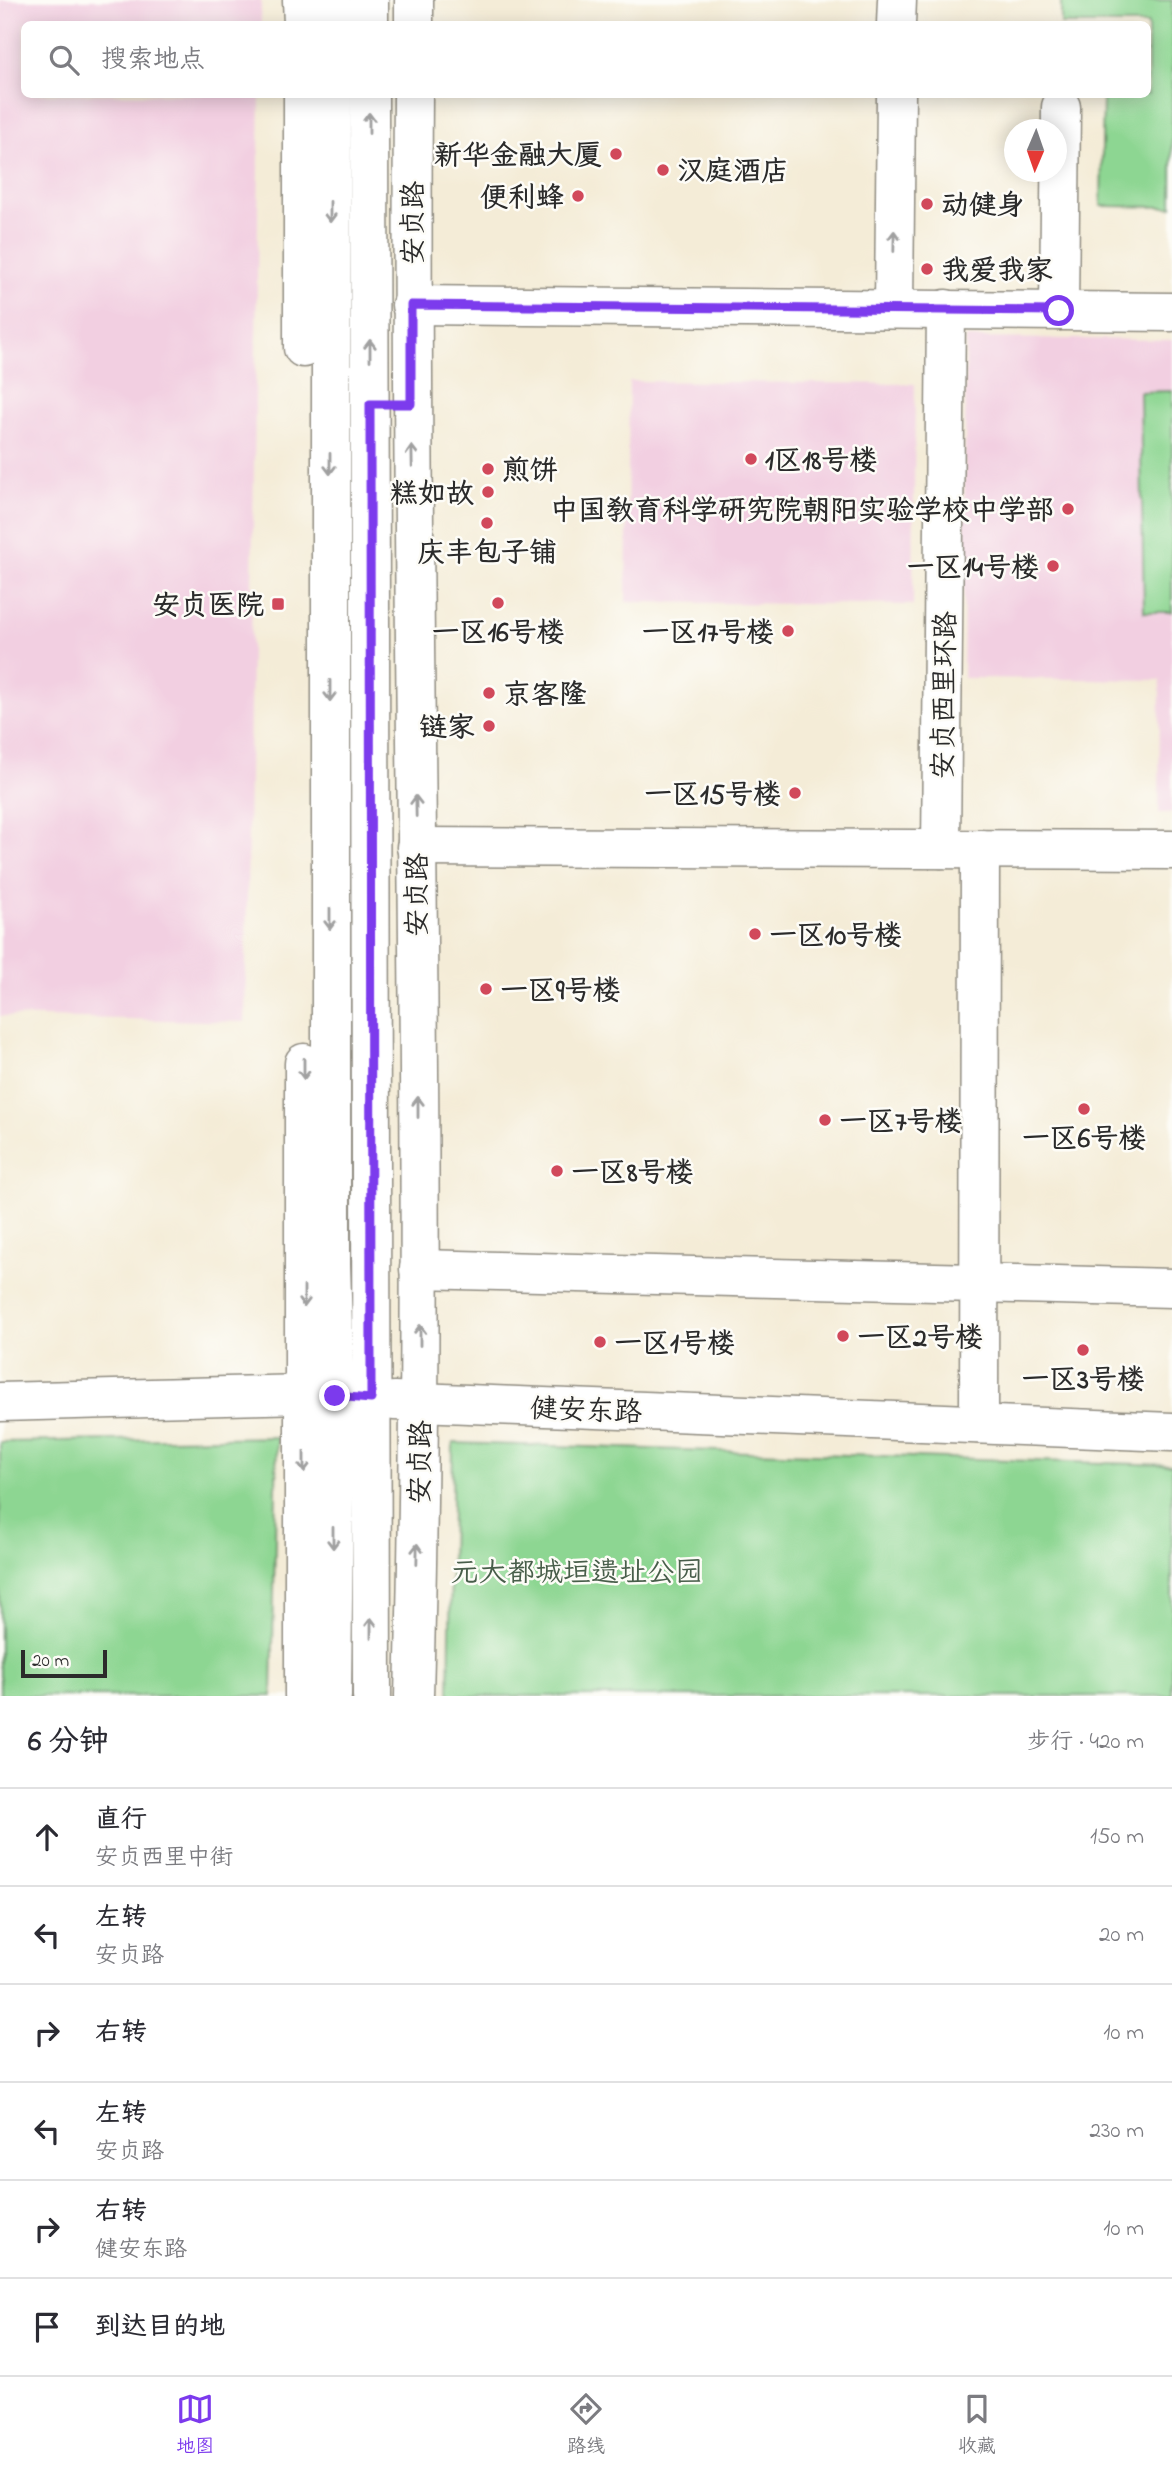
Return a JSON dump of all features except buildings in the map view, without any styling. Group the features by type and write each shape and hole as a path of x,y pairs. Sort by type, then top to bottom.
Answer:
{"street":[{"path":"302,0 303,21"},
{"path":"331,0 331,21"},
{"path":"369,0 369,21"},
{"path":"414,0 414,21"},
{"path":"896,21 897,0"},
{"name":"安贞路","path":"303,98 317,402 331,1264 336,1396 372,1693"},
{"name":"安贞路","path":"317,402 331,98"},
{"name":"安贞路","path":"332,1696 336,1396 370,404 369,98"},
{"name":"安贞路","path":"413,98 411,404 420,1403 414,1696"},
{"path":"894,309 896,98"},
{"path":"1059,311 1061,107"},
{"path":"411,305 1172,312"},
{"name":"安贞西里环路","path":"941,849 946,309"},
{"path":"317,402 411,404"},
{"path":"416,848 1172,850"},
{"path":"979,1424 980,849"},
{"path":"419,1269 1172,1288"},
{"name":"安贞路","path":"304,1696 336,1396"},
{"name":"健安东路","path":"0,1402 336,1396 420,1403 1172,1432"},
{"path":"372,1693 416,1625"}],"shaded area":[{"path":"0,0 261,0 261,21 21,21 21,98 260,98 245,1022 0,1016"},
{"name":"中国教育科学研究院朝阳实验学校中学部","path":"966,338 1172,340 1172,813 1159,813 1160,680 963,678"},
{"path":"629,381 915,384 913,605 626,602"}],"green space":[{"path":"1061,0 1172,0 1172,207 1101,206 1103,98 1151,98 1151,21 1061,21"},
{"path":"1172,391 1172,612 1144,612 1140,392"},
{"path":"277,1437 272,1696 0,1696 0,1442"},
{"name":"元大都城垣遗址公园","path":"453,1443 1172,1465 1172,1696 449,1696"}],"place":[{"name":"新华金融大厦","path":"616,154"},
{"name":"汉庭酒店","path":"663,170"},
{"name":"便利蜂","path":"578,196"},
{"name":"动健身","path":"927,204"},
{"name":"我爱我家","path":"927,269"},
{"name":"1区18号楼","path":"751,459"},
{"name":"煎饼","path":"488,469"},
{"name":"糕如故","path":"488,492"},
{"name":"中国教育科学研究院朝阳实验学校中学部","path":"1068,509"},
{"name":"庆丰包子铺","path":"487,523"},
{"name":"一区14号楼","path":"1053,566"},
{"name":"一区16号楼","path":"498,603"},
{"name":"安贞医院","path":"278,604"},
{"name":"一区17号楼","path":"788,631"},
{"name":"京客隆","path":"489,693"},
{"name":"链家","path":"489,726"},
{"name":"一区15号楼","path":"795,793"},
{"name":"一区10号楼","path":"755,934"},
{"name":"一区9号楼","path":"486,989"},
{"name":"一区6号楼","path":"1084,1109"},
{"name":"一区7号楼","path":"825,1120"},
{"name":"一区8号楼","path":"557,1171"},
{"name":"一区2号楼","path":"843,1336"},
{"name":"一区1号楼","path":"600,1342"},
{"name":"一区3号楼","path":"1083,1350"}],"route":[{"path":"335,1396 371,1399 370,404 411,404 411,305 1059,311"}]}
